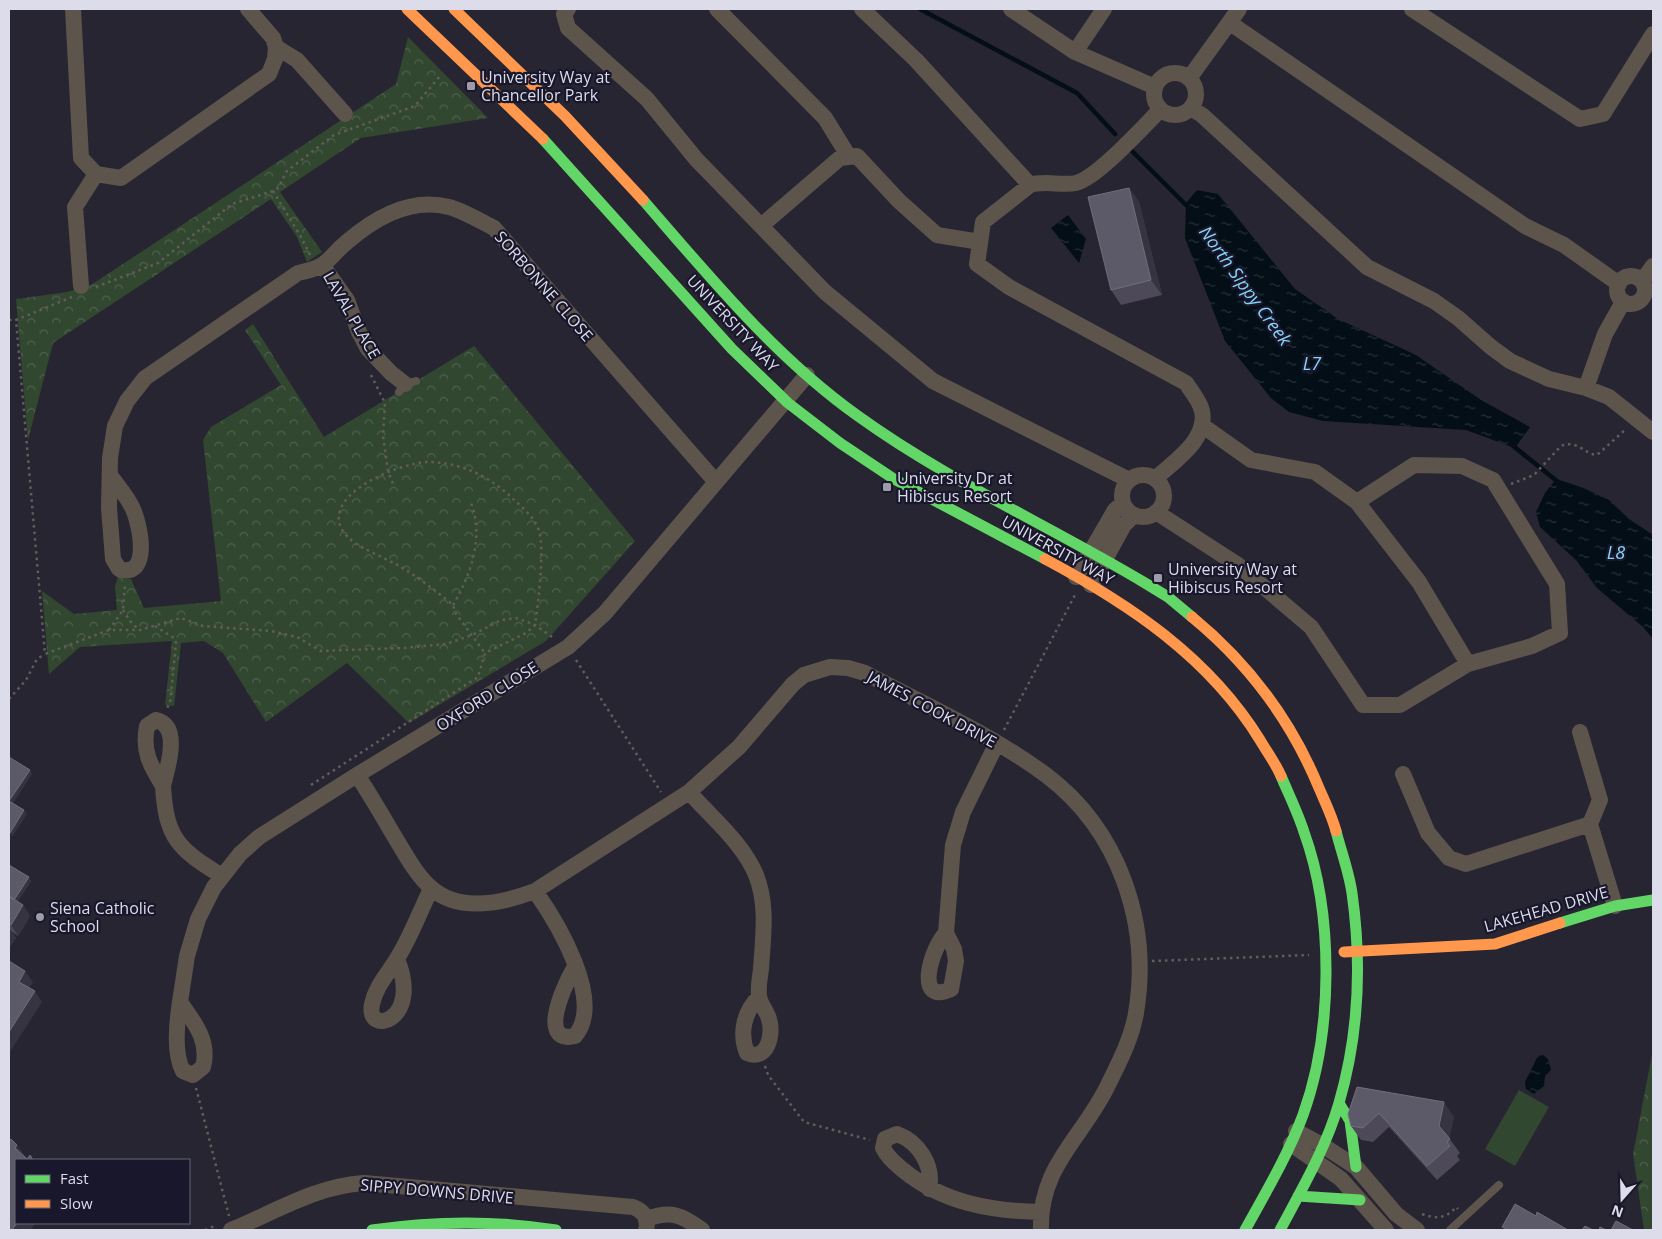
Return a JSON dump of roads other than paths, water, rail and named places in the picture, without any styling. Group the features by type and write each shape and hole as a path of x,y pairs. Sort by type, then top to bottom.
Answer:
{"main road":[{"name":"UNIVERSITY WAY","path":"407,9 539,135 604,204 737,355 785,400 837,441 897,480 1083,581 1147,620 1185,650 1229,696 1264,745 1285,782 1302,824 1320,889 1328,952 1326,1008 1322,1038 1308,1100 1293,1137 1245,1230"},
{"name":"UNIVERSITY WAY","path":"454,9 592,145 730,302 807,376 860,416 924,459 1106,560 1171,599 1200,622 1229,650 1276,708 1313,769 1338,832 1356,910 1359,951 1358,1007 1339,1102 1316,1160 1280,1230"},
{"name":"LAKEHEAD DRIVE","path":"1328,952 1494,944 1615,906 1653,900"},
{"path":"1339,1102 1350,1121 1356,1168"},
{"path":"1298,1196 1360,1200"},
{"name":"SIPPY DOWNS DRIVE","path":"372,1230 437,1222 521,1224 556,1230"}],"street":[{"path":"73,9 81,158 96,174 121,178 270,74 275,58 276,47 274,38 248,9"},
{"path":"568,9 564,14 568,28 647,99 696,159 825,292 933,381 1129,480"},
{"path":"717,9 826,118 849,157"},
{"path":"862,9 916,60 1030,184"},
{"path":"1011,9 1075,52 1155,87"},
{"path":"1075,52 1104,9"},
{"path":"1190,77 1239,9"},
{"path":"1412,9 1580,119 1603,114 1653,34"},
{"path":"1230,23 1525,226 1564,245 1619,284"},
{"path":"276,47 297,60 345,114"},
{"path":"1174,71 1190,77 1198,93 1192,109 1176,116 1160,110 1152,94 1155,87 1158,78 1174,71"},
{"path":"1192,109 1202,115 1368,267 1434,301 1458,318 1510,361 1549,379 1586,388 1609,397 1653,432"},
{"path":"1155,479 1192,444 1203,426 1202,408 1186,383 1009,287 977,264 983,222 1030,184 1038,182 1076,183 1100,168 1160,110"},
{"path":"761,226 840,158 857,156 899,201 937,235 980,242"},
{"path":"82,290 75,206 96,174"},
{"name":"SORBONNE CLOSE","path":"110,475 132,506 136,518 141,558 136,568 127,572 119,569 113,559 110,475 112,442 115,426 128,401 145,378 298,273 323,266 348,241 371,224 404,207 426,204 450,207 494,228 716,482"},
{"name":"LAVAL PLACE","path":"323,266 347,300 358,332 368,349 390,373 407,385"},
{"path":"1642,282 1653,266"},
{"path":"1629,277 1642,282 1647,302 1633,304 1623,302 1618,294 1619,284 1629,277"},
{"path":"1586,388 1605,334 1623,302"},
{"name":"OXFORD CLOSE","path":"180,1002 200,1031 204,1043 203,1067 193,1075 183,1071 179,1056 178,1019 180,1002 191,941 206,902 222,876 240,854 260,837 357,775 568,647 605,613 807,376"},
{"path":"1203,426 1251,460 1315,472 1357,502 1419,582 1468,664"},
{"path":"1156,512 1238,565 1311,627 1363,705 1400,705 1468,664 1532,646 1560,632 1557,584 1492,480 1462,466 1414,465 1357,502"},
{"path":"1083,581 1090,552 1115,510 1128,509 1148,516 1156,512 1164,498 1160,484 1155,479 1142,475 1129,480 1123,487 1128,509 1124,526 1106,560 1083,581"},
{"name":"JAMES COOK DRIVE","path":"357,775 416,872 431,889 448,898 477,905 508,901 535,891 689,792 738,747 793,684 804,675 830,667 848,668 865,673 997,743 1047,776 1093,820 1119,864 1135,911 1140,962 1136,1014 1122,1056 1100,1103 1058,1161 1046,1188 1041,1212 1041,1230"},
{"path":"163,786 148,763 145,751 147,726 156,720 161,721 169,732 171,740 163,786 165,816 170,831 182,848 222,876"},
{"path":"1580,732 1600,800 1590,824 1615,906"},
{"path":"946,933 953,845 957,827 997,743"},
{"path":"1403,774 1428,833 1448,858 1466,864 1590,824"},
{"path":"689,792 743,852 756,874 763,899 764,925 759,997 767,1011 770,1022 769,1042 761,1055 754,1056 747,1053 743,1044 744,1025 750,1006 759,997"},
{"path":"397,959 431,889"},
{"path":"535,891 555,918 568,943 576,967"},
{"path":"929,1189 932,1177 924,1156 915,1145 897,1134 891,1135 883,1143 883,1148 890,1159 917,1182 929,1189 963,1203 1002,1211 1041,1212"},
{"path":"1293,1137 1322,1145 1356,1168 1396,1214 1417,1230"},
{"path":"1293,1137 1316,1160 1341,1179 1386,1230"},
{"name":"SIPPY DOWNS DRIVE","path":"231,1230 267,1216 305,1196 345,1184 364,1184 633,1208 640,1211 647,1224 662,1214 672,1214 702,1230"}],"lane":[{"path":"1450,1230 1464,1215 1499,1185"}],"water":[{"name":"L7","path":"1197,190 1218,194 1295,289 1338,319 1416,355 1481,400 1530,427 1515,448 1466,430 1323,421 1289,412 1271,398 1225,341 1185,238 1186,203"},
{"path":"1068,215 1086,239 1079,263 1051,228"},
{"name":"L8","path":"1556,479 1581,487 1609,500 1629,519 1653,535 1653,639 1643,627 1597,588 1576,560 1540,527 1536,512 1545,493"},
{"path":"1543,1055 1548,1059 1551,1070 1545,1076 1544,1086 1534,1094 1526,1089 1525,1082 1538,1056"}],"waterway":[{"name":"North Sippy Creek","path":"920,9 1077,93 1115,134"},
{"name":"North Sippy Creek","path":"1131,150 1189,208"},
{"name":"North Sippy Creek","path":"1512,445 1558,482"}],"place":[{"name":"University Way at Chancellor Park","path":"471,86"},
{"name":"University Dr at Hibiscus Resort","path":"887,487"},
{"name":"University Way at Hibiscus Resort","path":"1158,578"},
{"name":"Siena Catholic School","path":"40,917"}]}
